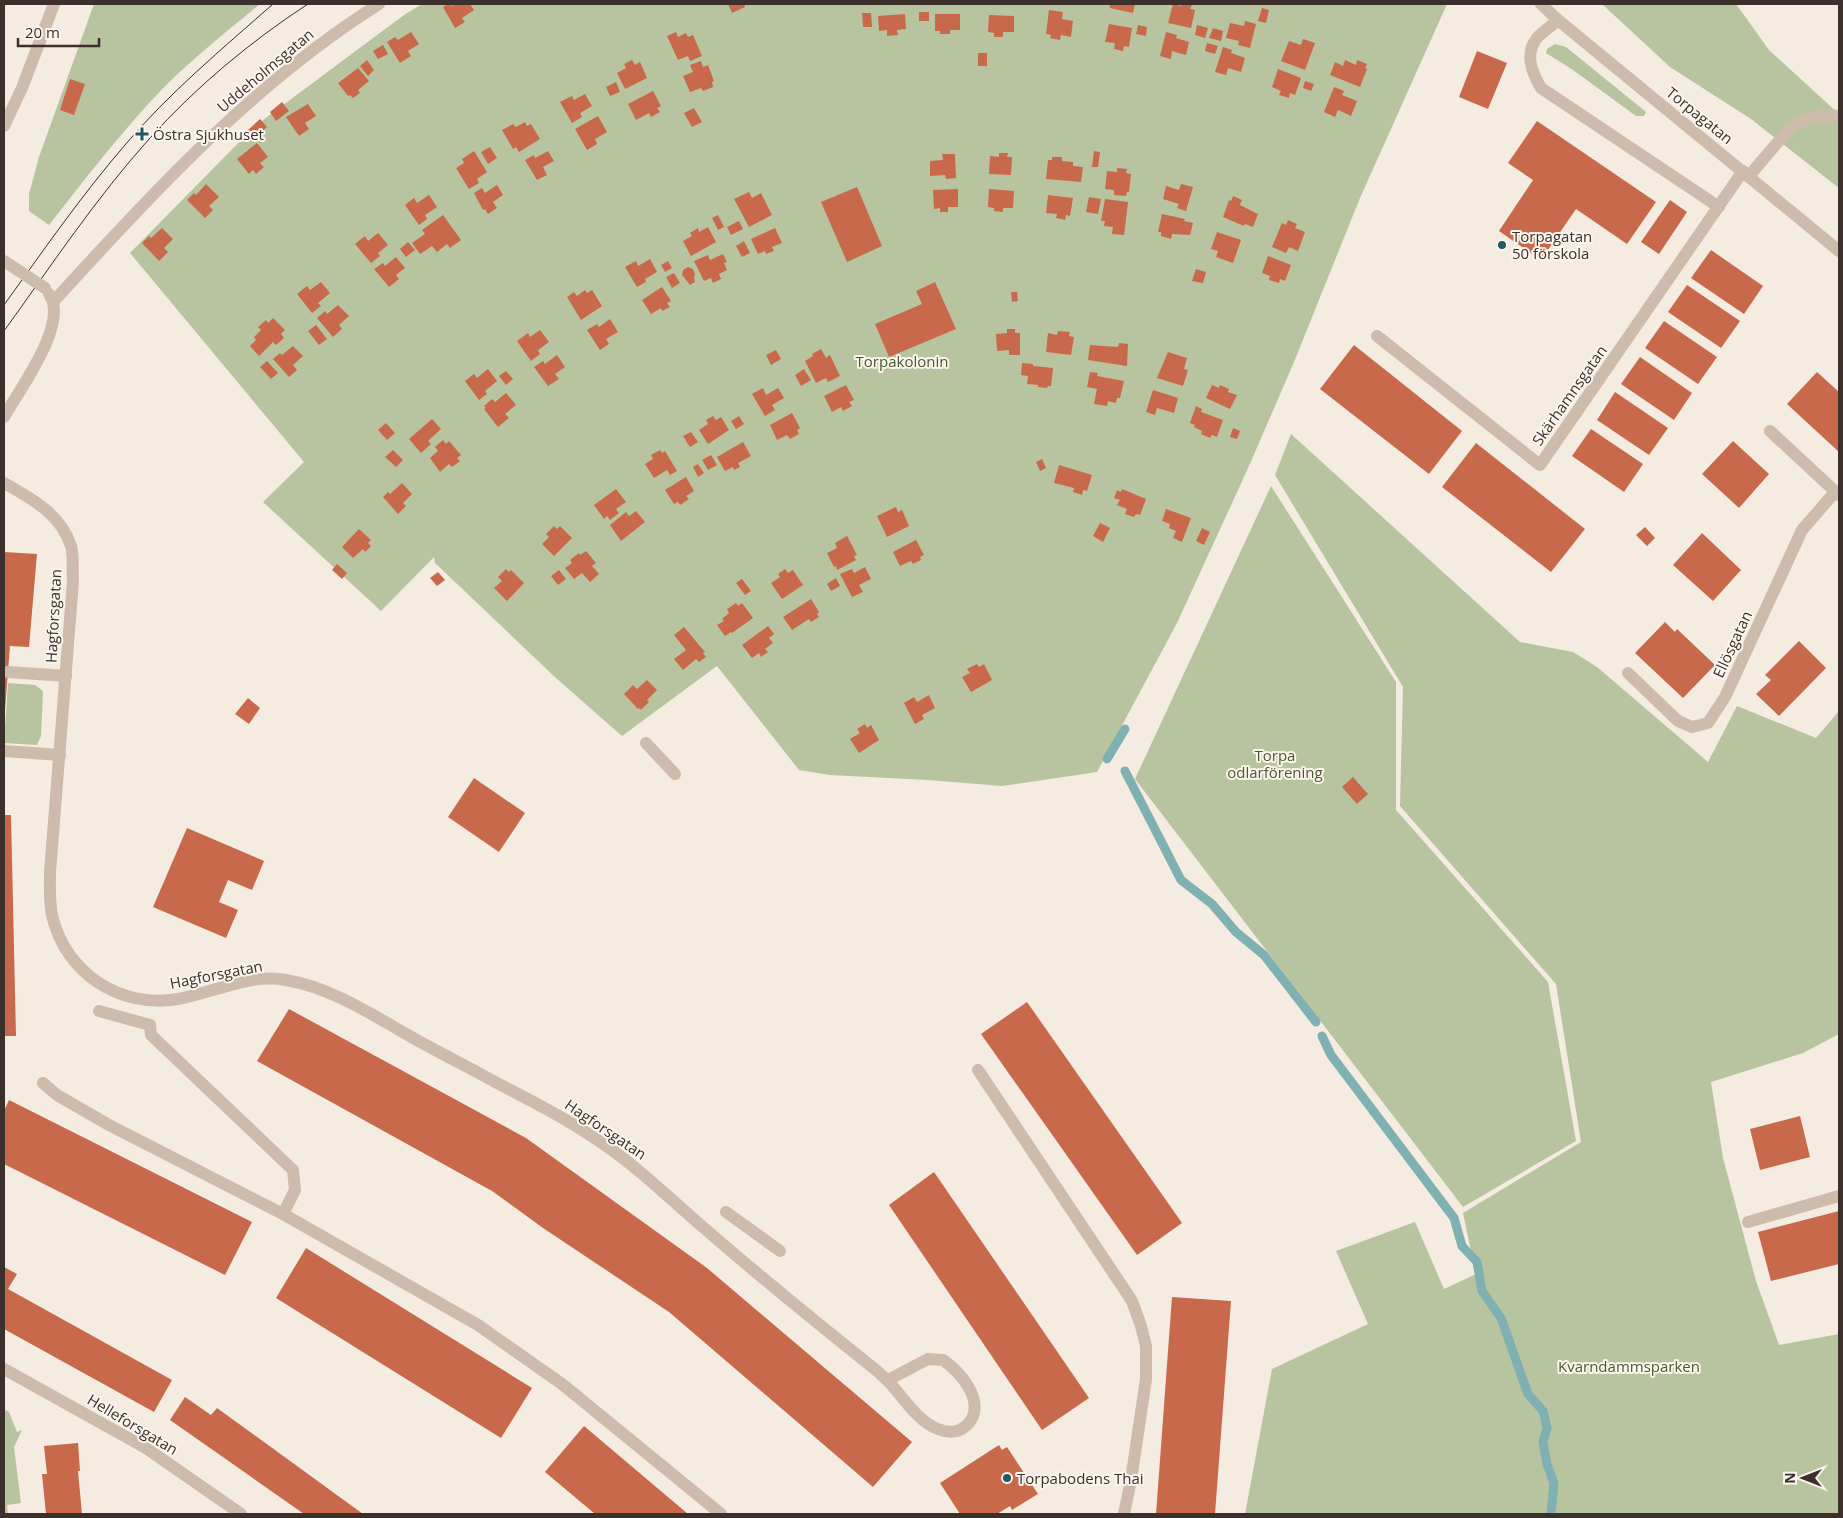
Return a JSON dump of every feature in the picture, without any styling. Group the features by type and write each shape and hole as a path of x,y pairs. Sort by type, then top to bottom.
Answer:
{"street":[{"path":"4,126 22,88 54,4"},
{"name":"Uddeholmsgatan","path":"54,301 187,159 287,69 379,4"},
{"name":"Torpagatan","path":"1541,4 1839,251"},
{"path":"1558,20 1536,39 1530,56 1532,74 1541,88 1719,207"},
{"name":"Skärhamnsgatan","path":"1377,336 1540,465 1719,207 1746,173 1796,124 1806,118 1824,115 1839,116"},
{"path":"4,261 45,288 54,301 54,323 49,341 4,417"},
{"name":"Ellösgatan","path":"1628,673 1678,720 1692,727 1708,723 1725,697 1802,530 1837,493 1770,431"},
{"name":"Hagforsgatan","path":"4,483 39,503 54,517 64,530 71,547 73,581 50,872 52,913 57,933 64,948 87,975 101,986 127,996 158,1001 178,999 267,978 284,979 328,992 550,1111 600,1141 638,1170 805,1314 888,1380 915,1412 934,1428 952,1432 961,1430 970,1422 975,1410 975,1401 960,1376 943,1360 928,1359 888,1380"},
{"path":"8,672 66,676"},
{"path":"646,743 675,774"},
{"path":"4,751 60,755"},
{"path":"99,1011 150,1025 151,1035 293,1170 295,1190 283,1214"},
{"path":"978,1070 1132,1301 1141,1326 1146,1346 1146,1379 1124,1514"},
{"path":"43,1083 57,1095 109,1125 283,1214 478,1325 562,1384 721,1514"},
{"path":"1748,1222 1839,1196"},
{"path":"726,1212 780,1251"},
{"name":"Helleforsgatan","path":"4,1369 146,1448 241,1514"}],"green space":[{"path":"94,4 260,4 190,63 151,101 112,146 49,225 29,211 29,194 39,157"},
{"name":"Torpakolonin","path":"422,4 1447,4 1360,198 1294,362 1249,466 1177,623 1097,772 1002,786 830,775 799,770 717,666 622,736 556,678 435,563 434,557 381,611 263,502 304,462 130,253 255,126 404,15"},
{"path":"1602,4 1736,4 1769,50 1839,114 1839,188 1751,119 1670,67"},
{"path":"1555,44 1566,47 1646,112 1644,116 1636,116 1573,70 1546,53 1547,49"},
{"name":"Kvarndammsparken","path":"1291,434 1520,642 1573,652 1597,667 1708,762 1737,706 1816,738 1839,711 1839,1034 1803,1053 1711,1082 1723,1158 1756,1281 1779,1345 1839,1334 1839,1514 1245,1514 1272,1369 1368,1324 1336,1251 1415,1222 1444,1289 1476,1274 1463,1213 1581,1142 1556,984 1400,806 1403,687 1275,475"},
{"name":"Torpa odlarförening","path":"1271,486 1396,682 1396,810 1548,982 1576,1141 1463,1207 1135,779"},
{"path":"8,683 35,685 43,691 41,736 37,745 4,743"},
{"path":"4,1409 9,1412 17,1432 22,1430 14,1447 21,1503 7,1505 8,1514 4,1514"}],"building":[{"path":"448,4 452,6 456,4 470,4 474,10 462,18 465,22 455,28 443,7"},
{"path":"728,4 744,4 745,7 732,13"},
{"path":"1110,4 1135,4 1133,13 1110,8"},
{"path":"1173,4 1181,6 1181,4 1192,5 1190,9 1195,10 1191,28 1168,23"},
{"path":"1262,8 1269,10 1266,23 1258,21"},
{"path":"1049,10 1063,12 1062,19 1073,21 1071,37 1061,35 1060,40 1050,38 1051,35 1046,34"},
{"path":"919,12 929,12 929,21 919,21"},
{"path":"862,13 871,13 872,27 863,27"},
{"path":"905,14 906,29 897,30 898,35 887,36 887,30 879,31 878,16"},
{"path":"935,14 960,14 960,30 950,30 950,34 940,34 940,31 935,31"},
{"path":"989,15 1014,16 1014,32 1003,32 1003,37 994,37 994,33 988,32"},
{"path":"1245,21 1256,24 1250,48 1238,45 1239,41 1226,38 1230,23 1244,26"},
{"path":"1109,24 1132,28 1129,47 1124,46 1123,51 1114,49 1115,43 1105,42"},
{"path":"1138,25 1147,27 1146,36 1136,34"},
{"path":"1197,25 1208,28 1205,38 1195,35"},
{"path":"1213,28 1223,31 1221,41 1209,38"},
{"path":"411,32 419,44 408,51 411,56 400,63 387,42 395,37 398,40"},
{"path":"676,32 678,37 686,33 688,37 693,35 702,56 690,61 688,56 678,60 667,36"},
{"path":"1166,32 1177,35 1176,38 1189,42 1186,55 1172,51 1171,59 1160,56"},
{"path":"1303,39 1315,43 1305,70 1281,61 1289,41 1301,45"},
{"path":"1207,43 1218,46 1215,54 1205,51"},
{"path":"383,45 388,54 378,59 373,51"},
{"path":"1223,47 1232,50 1231,53 1245,58 1241,72 1228,68 1226,75 1215,72"},
{"path":"1477,51 1507,63 1488,109 1459,97"},
{"path":"978,53 987,53 987,66 978,66"},
{"path":"367,60 374,70 368,76 360,66"},
{"path":"632,60 635,65 640,62 647,78 625,89 617,73 626,68 624,64"},
{"path":"1345,60 1356,65 1357,60 1367,64 1360,87 1330,75 1335,62 1343,66"},
{"path":"701,61 703,67 708,65 714,81 712,82 713,87 703,91 701,88 690,92 683,76 693,72 690,65"},
{"path":"358,68 369,81 358,90 360,93 353,98 350,95 348,96 338,83"},
{"path":"1278,69 1301,78 1295,95 1290,93 1289,98 1279,95 1281,91 1272,87"},
{"path":"70,79 85,84 74,115 60,110"},
{"path":"1305,81 1314,84 1311,91 1303,88"},
{"path":"616,82 620,92 610,96 606,87"},
{"path":"1334,87 1344,91 1342,95 1357,101 1351,116 1338,110 1335,117 1324,112"},
{"path":"653,91 661,106 657,108 660,112 651,117 649,113 636,120 628,104"},
{"path":"585,94 592,106 580,113 582,117 572,123 560,102 572,96 574,100"},
{"path":"282,102 289,111 276,121 270,112"},
{"path":"308,104 316,116 305,123 309,129 299,136 286,117"},
{"path":"694,108 702,122 692,127 684,113"},
{"path":"598,116 607,132 595,139 597,144 587,150 575,129"},
{"path":"260,119 267,127 255,138 248,130"},
{"path":"1537,121 1656,202 1627,244 1576,209 1541,260 1499,231 1533,180 1508,163"},
{"path":"525,122 527,126 531,124 540,139 519,152 516,147 513,149 502,130 513,124 516,127"},
{"path":"257,143 268,157 260,163 264,167 256,174 253,170 249,174 237,159"},
{"path":"490,147 497,158 488,164 481,152"},
{"path":"474,151 487,172 477,179 479,183 469,189 456,168 464,163 462,159"},
{"path":"548,151 554,161 543,167 547,175 537,180 525,160 534,155 535,158"},
{"path":"1094,151 1100,152 1098,167 1092,167"},
{"path":"999,153 1008,153 1007,157 1012,157 1011,175 989,174 990,156 999,157"},
{"path":"942,154 955,154 956,178 946,179 945,175 930,176 930,161 943,160"},
{"path":"1052,157 1062,157 1062,161 1073,162 1073,166 1083,167 1081,182 1046,179 1048,160 1052,160"},
{"path":"1117,168 1127,169 1126,173 1131,174 1129,192 1127,192 1126,196 1114,195 1114,190 1105,189 1107,171 1117,172"},
{"path":"206,184 219,197 209,206 213,210 205,218 187,200 194,193 196,195"},
{"path":"1181,184 1193,187 1186,211 1177,208 1179,204 1163,199 1166,186 1179,190"},
{"path":"497,185 503,195 493,202 497,208 488,214 485,209 483,210 474,193 482,188 485,193"},
{"path":"857,187 882,246 847,262 821,202"},
{"path":"958,189 958,207 948,207 948,212 940,212 940,208 934,209 933,190"},
{"path":"989,189 1014,191 1013,208 1003,208 1003,212 994,211 994,208 988,207"},
{"path":"749,192 752,198 761,193 772,215 749,227 734,199"},
{"path":"429,195 437,207 425,215 427,219 419,225 405,205 414,198 417,203"},
{"path":"1048,195 1073,198 1070,216 1066,215 1065,220 1056,218 1057,214 1046,213"},
{"path":"1233,196 1242,200 1240,205 1258,214 1253,227 1245,224 1244,226 1223,217 1229,200 1231,201"},
{"path":"1089,197 1101,199 1098,214 1086,212"},
{"path":"1105,199 1128,202 1124,235 1112,234 1113,227 1104,226 1105,221 1101,221"},
{"path":"1670,200 1687,212 1659,254 1641,242"},
{"path":"1162,214 1185,219 1184,221 1193,223 1190,235 1172,234 1171,239 1161,236 1161,232 1158,232"},
{"path":"443,215 461,240 450,248 447,244 437,252 432,246 420,254 412,243 425,234 422,230"},
{"path":"718,215 724,227 718,230 712,218"},
{"path":"1288,220 1297,224 1295,228 1305,232 1298,251 1289,247 1286,253 1272,247 1282,223 1286,225"},
{"path":"739,221 743,229 731,235 727,227"},
{"path":"708,227 716,242 691,256 683,241 692,236 690,233 698,228 699,232"},
{"path":"162,228 173,239 164,248 168,252 159,261 142,243"},
{"path":"775,228 782,243 772,247 774,251 766,254 765,251 758,254 751,239"},
{"path":"1217,232 1241,240 1233,263 1216,257 1218,251 1211,249"},
{"path":"378,233 388,245 378,253 380,256 371,263 355,244 365,236 368,241"},
{"path":"744,241 750,253 742,257 736,246"},
{"path":"408,242 415,250 406,257 400,249"},
{"path":"1711,250 1763,286 1744,314 1691,278"},
{"path":"723,254 727,262 724,263 727,270 719,274 721,279 713,283 711,278 704,281 694,261 708,255 710,260"},
{"path":"1268,256 1291,265 1285,281 1280,279 1279,283 1269,280 1270,276 1262,273"},
{"path":"396,257 405,268 396,275 399,279 389,287 374,269 383,263 385,266"},
{"path":"650,259 657,272 645,279 646,282 637,287 625,267 636,261 638,266"},
{"path":"668,261 672,268 665,272 661,265"},
{"path":"688,267 693,269 695,274 695,282 690,285 682,275 683,270"},
{"path":"1196,269 1206,272 1203,283 1192,281"},
{"path":"674,273 680,283 672,288 666,277"},
{"path":"321,282 330,293 318,303 321,306 312,313 297,294 307,286 310,290"},
{"path":"935,282 956,329 889,357 875,324 922,304 916,291"},
{"path":"1687,285 1740,321 1721,348 1668,312"},
{"path":"662,287 671,301 667,303 670,307 662,311 661,308 651,314 642,300"},
{"path":"585,290 587,293 592,290 602,306 581,320 567,297 574,292 577,296"},
{"path":"1011,292 1017,292 1018,301 1012,302"},
{"path":"338,305 349,316 339,325 342,329 333,337 317,318 325,311 327,314"},
{"path":"273,318 285,330 281,334 284,338 276,345 273,342 259,356 250,346 256,340 254,337 261,330 258,327 266,320 268,323"},
{"path":"610,319 618,332 606,339 609,344 600,350 587,330 597,324 599,327"},
{"path":"1664,321 1717,357 1698,384 1645,348"},
{"path":"316,325 327,339 319,345 308,331"},
{"path":"1007,329 1015,329 1015,333 1020,333 1020,355 1009,355 1009,350 997,351 996,334 1007,333"},
{"path":"540,330 549,342 538,350 540,354 531,361 517,341 528,333 530,337"},
{"path":"1058,331 1070,332 1069,336 1074,337 1071,355 1046,352 1048,333 1057,335"},
{"path":"1119,343 1128,344 1127,366 1088,360 1090,345 1118,347"},
{"path":"1354,345 1462,431 1429,474 1320,389"},
{"path":"293,346 303,356 293,365 297,370 289,377 273,359 280,353 282,355"},
{"path":"821,349 826,358 830,355 840,376 828,382 826,378 816,383 805,361"},
{"path":"776,350 781,359 771,365 766,355"},
{"path":"1168,352 1187,358 1184,369 1188,370 1183,386 1157,378"},
{"path":"557,355 565,367 555,374 559,379 548,386 534,367 543,361 545,364"},
{"path":"1640,357 1692,393 1674,420 1621,384"},
{"path":"267,361 278,373 271,379 260,367"},
{"path":"1022,363 1053,368 1051,386 1047,388 1027,384 1028,376 1021,375"},
{"path":"488,369 497,381 485,391 487,394 479,400 465,381 474,374 477,378"},
{"path":"804,369 811,380 801,386 795,375"},
{"path":"506,371 513,379 506,385 499,376"},
{"path":"1090,372 1098,373 1097,376 1124,381 1120,398 1117,398 1116,403 1108,401 1107,406 1094,404 1097,389 1087,387"},
{"path":"1817,372 1839,392 1839,452 1787,404"},
{"path":"846,385 854,400 849,402 852,406 843,411 841,407 832,412 824,396"},
{"path":"1212,385 1219,388 1220,385 1229,389 1228,392 1237,395 1230,409 1206,398"},
{"path":"763,388 766,395 778,388 784,398 772,405 775,410 765,416 752,394"},
{"path":"1153,390 1178,398 1174,413 1157,408 1155,415 1146,412"},
{"path":"1615,392 1668,428 1649,455 1597,420"},
{"path":"506,393 516,405 505,414 509,418 498,427 484,409 486,408 484,406 492,399 495,402"},
{"path":"1196,406 1202,409 1201,412 1223,420 1217,437 1212,435 1210,438 1201,434 1202,431 1190,423"},
{"path":"792,413 800,428 797,430 799,434 790,439 787,435 777,440 770,425"},
{"path":"713,416 716,420 721,417 729,430 708,444 699,430 708,424 706,420"},
{"path":"739,416 744,424 736,429 731,421"},
{"path":"432,419 441,429 428,441 431,444 421,453 409,439"},
{"path":"386,423 395,433 387,440 378,430"},
{"path":"1233,428 1240,431 1237,439 1230,437"},
{"path":"1591,429 1643,464 1624,492 1572,456"},
{"path":"691,432 698,442 690,447 683,436"},
{"path":"443,440 446,444 449,441 461,455 457,458 460,461 452,467 449,464 440,472 430,458 438,451 435,447"},
{"path":"1733,441 1769,474 1739,508 1702,474"},
{"path":"743,442 751,456 738,463 740,467 734,470 733,467 725,471 717,457"},
{"path":"1476,443 1585,529 1551,572 1442,487"},
{"path":"393,450 403,460 396,467 385,457"},
{"path":"660,450 662,453 665,451 677,471 670,475 667,470 654,478 645,464 653,459 651,455"},
{"path":"711,455 717,465 708,470 702,460"},
{"path":"1042,459 1046,468 1040,471 1036,462"},
{"path":"698,464 704,473 698,477 693,467"},
{"path":"1059,465 1092,475 1087,491 1083,490 1082,495 1073,492 1074,488 1054,483"},
{"path":"686,477 694,491 686,496 689,499 680,505 678,502 674,504 665,490"},
{"path":"402,483 412,494 403,503 406,506 398,514 383,497 388,492 390,494"},
{"path":"616,489 626,502 616,509 619,513 610,520 607,516 604,519 594,505"},
{"path":"1122,489 1146,499 1140,515 1136,514 1134,517 1125,514 1127,509 1117,505 1120,500 1114,498 1117,490 1121,492"},
{"path":"896,507 898,512 902,510 909,526 887,537 877,516"},
{"path":"1166,509 1191,518 1182,542 1173,538 1176,531 1169,528 1170,524 1162,521"},
{"path":"636,511 645,522 621,541 610,525 626,512 629,516"},
{"path":"1100,523 1110,528 1103,542 1093,536"},
{"path":"554,526 557,529 560,526 572,538 554,556 542,544 549,537 546,534"},
{"path":"1645,527 1655,538 1647,546 1636,535"},
{"path":"1202,528 1210,532 1204,545 1196,541"},
{"path":"359,529 371,540 368,543 371,546 365,552 363,549 353,558 342,547"},
{"path":"1702,533 1741,570 1713,601 1673,565"},
{"path":"847,536 857,555 854,556 856,560 837,570 827,553 837,548 835,543"},
{"path":"916,540 924,555 920,557 921,560 913,564 911,561 900,566 893,552"},
{"path":"586,551 596,563 592,566 599,574 590,582 582,573 574,579 565,568 572,563 570,560 579,553 580,555"},
{"path":"4,552 37,554 29,647 10,646 5,710 4,710"},
{"path":"337,564 347,573 342,579 332,570"},
{"path":"865,567 871,579 859,585 863,592 852,597 840,574 852,569 854,573"},
{"path":"506,569 509,572 511,570 524,583 507,601 494,588 502,581 498,577"},
{"path":"785,569 788,573 793,570 803,585 782,599 771,583 780,577 778,574"},
{"path":"559,570 566,579 558,585 551,576"},
{"path":"438,572 445,580 437,586 430,578"},
{"path":"836,578 840,586 831,591 827,584"},
{"path":"742,579 751,591 745,595 736,583"},
{"path":"811,599 819,612 817,614 819,617 811,622 809,619 792,630 783,617"},
{"path":"736,603 738,606 742,603 753,618 725,636 717,625 724,621 722,619 729,613 727,609"},
{"path":"1665,622 1675,632 1677,629 1715,665 1683,698 1635,653"},
{"path":"768,626 774,634 769,638 773,643 765,649 768,652 761,657 759,653 752,658 742,645"},
{"path":"684,627 705,652 703,653 706,657 699,662 696,659 683,670 674,659 686,650 674,635"},
{"path":"1799,641 1826,668 1779,716 1756,694 1771,680 1765,675"},
{"path":"977,664 979,667 984,664 992,680 971,692 962,677 970,673 967,669"},
{"path":"647,680 657,690 647,700 649,702 641,710 624,694 633,685 637,689"},
{"path":"929,695 935,708 922,715 924,719 915,724 904,703 914,697 917,702"},
{"path":"248,698 260,708 249,724 235,714"},
{"path":"865,724 867,728 871,725 879,740 859,753 850,739 860,733 857,729"},
{"path":"1353,777 1368,794 1357,804 1342,787"},
{"path":"474,778 525,813 499,852 448,817"},
{"path":"4,815 11,815 16,1036 4,1036"},
{"path":"187,828 264,861 252,890 228,880 219,902 238,910 226,938 153,907"},
{"path":"1027,1002 1182,1223 1137,1255 981,1034"},
{"path":"289,1009 526,1138 707,1268 912,1442 873,1487 669,1312 543,1228 492,1191 257,1061"},
{"path":"9,1100 252,1222 225,1275 4,1164 4,1111"},
{"path":"1800,1116 1810,1157 1760,1170 1750,1129"},
{"path":"934,1172 1089,1398 1042,1430 889,1205"},
{"path":"1839,1211 1839,1264 1771,1281 1758,1232"},
{"path":"306,1248 532,1388 501,1438 276,1298"},
{"path":"4,1267 17,1274 8,1289 172,1380 154,1412 4,1329"},
{"path":"1172,1297 1231,1301 1215,1514 1156,1514"},
{"path":"185,1397 211,1415 217,1408 363,1514 304,1514 170,1420"},
{"path":"584,1426 688,1514 595,1514 545,1472"},
{"path":"78,1443 80,1471 78,1471 82,1514 46,1514 42,1474 47,1474 44,1446"},
{"path":"999,1445 1002,1450 1007,1447 1038,1494 1012,1510 1010,1506 997,1514 960,1514 940,1483"}],"waterway":[{"path":"1107,759 1125,729"},
{"path":"1125,771 1181,880 1212,904 1236,932 1264,955 1316,1022"},
{"path":"1322,1036 1331,1055 1454,1218 1462,1246 1477,1262 1482,1291 1501,1318 1528,1394 1543,1411 1547,1428 1543,1442 1547,1464 1554,1483 1551,1514"}],"tram line":[{"path":"4,305 78,204 142,126 196,72 273,4"},
{"path":"4,331 92,208 150,138 205,83 245,49 308,4"}],"place":[{"name":"Östra Sjukhuset","path":"142,134"},
{"name":"Torpagatan 50 förskola","path":"1502,245"},
{"name":"Torpabodens Thai","path":"1007,1478"}]}
